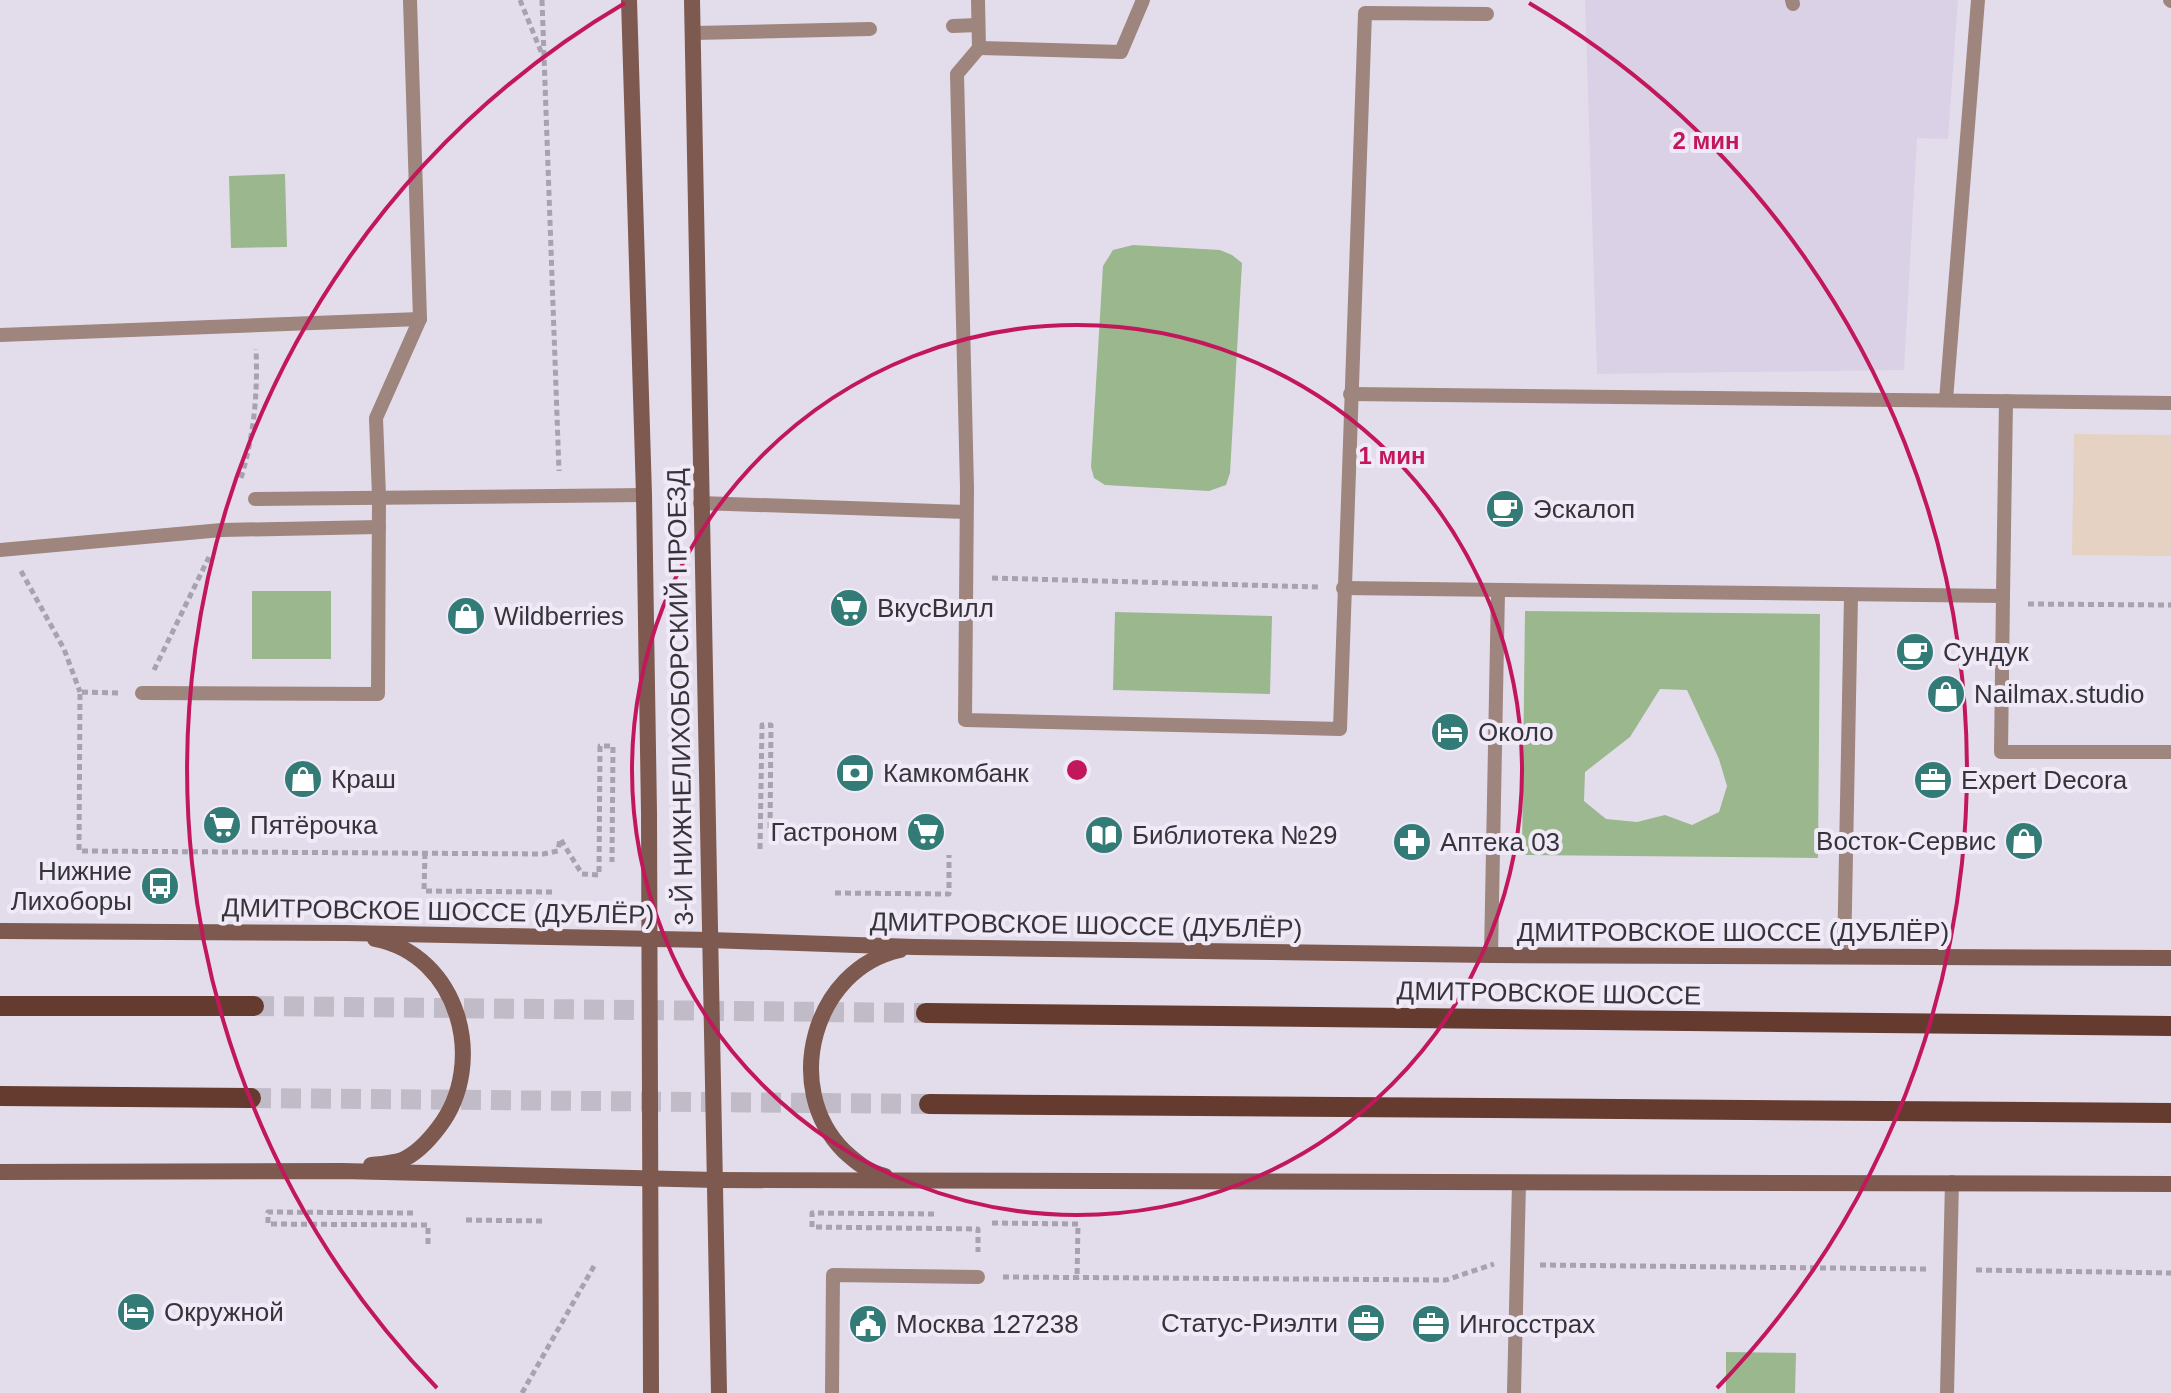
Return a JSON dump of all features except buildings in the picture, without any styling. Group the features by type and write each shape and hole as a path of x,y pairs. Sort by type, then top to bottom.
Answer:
{"main road":[{"name":"3-Й НИЖНЕЛИХОБОРСКИЙ ПРОЕЗД","path":"629,0 644,495 650,939 651,1393"},
{"name":"3-Й НИЖНЕЛИХОБОРСКИЙ ПРОЕЗД","path":"692,0 719,1393"},
{"name":"ДМИТРОВСКОЕ ШОССЕ (ДУБЛЁР)","path":"0,931 346,933 914,947 1491,955 2171,958"},
{"path":"342,1171 402,1160 419,1148 447,1116 459,1087 464,1056 458,1015 438,978 414,956 387,941 346,933"},
{"path":"906,1180 873,1174 840,1147 827,1130 819,1110 812,1090 810,1069 817,1027 825,1007 838,990 852,974 869,962 889,952 914,947"},
{"path":"0,1006 254,1006"},
{"name":"ДМИТРОВСКОЕ ШОССЕ","path":"926,1013 2171,1026"},
{"path":"0,1096 251,1098"},
{"path":"929,1104 2171,1113"},
{"path":"0,1172 342,1171 716,1180 2171,1184"}],"lane":[{"path":"142,693 378,694 379,496 376,418 420,319 410,0"},
{"path":"978,0 979,48 957,74 966,512 965,720 1340,729 1365,13 1487,14"},
{"path":"979,48 1121,52 1143,0"},
{"path":"1946,400 1978,0"},
{"path":"953,26 978,25"},
{"path":"694,33 870,29"},
{"path":"0,335 420,319"},
{"path":"1350,394 2171,403"},
{"path":"2006,401 2001,752 2171,752"},
{"path":"255,499 644,495"},
{"path":"700,503 966,512"},
{"path":"0,550 222,530 379,527"},
{"path":"1343,588 2003,600"},
{"path":"1491,955 1498,591"},
{"path":"1844,957 1851,596"},
{"path":"1947,1393 1952,1182"},
{"path":"1514,1393 1519,1183"},
{"path":"832,1393 833,1275 978,1277"}],"path":[{"path":"520,0 546,64"},
{"path":"542,0 560,496"},
{"path":"20,569 64,649 80,692 79,851 543,854 558,851 560,839 582,874 599,875 600,746 613,746 612,862"},
{"path":"966,577 1343,588"},
{"path":"2003,600 2171,605"},
{"path":"80,692 142,693"},
{"path":"760,849 762,725 771,725 770,831 781,831"},
{"path":"425,853 424,891 553,892"},
{"path":"835,893 949,894 949,855"},
{"path":"413,1213 268,1212 268,1224 428,1225 428,1244"},
{"path":"934,1214 812,1213 812,1227 978,1229"},
{"path":"466,1220 544,1221"},
{"path":"992,1223 1078,1224 1077,1279"},
{"path":"978,1277 1446,1280 1496,1264 2171,1273"},
{"path":"522,1393 594,1266"}],"shaded area":[{"path":"1585,0 1958,0 1948,139 1917,138 1904,370 1597,374"},
{"path":"2074,434 2171,435 2171,556 2072,555"}],"green space":[{"path":"285,174 287,247 231,248 229,176"},
{"path":"1133,245 1220,250 1242,263 1230,473 1226,485 1209,491 1105,485 1094,478 1091,467 1103,266 1113,250"},
{"path":"252,591 331,591 331,659 252,659"},
{"path":"1525,611 1820,614 1818,858 1522,855","holes":["1660,689 1687,690 1719,759 1727,786 1719,812 1692,825 1665,815 1637,822 1606,819 1584,801 1585,772 1630,737"]},
{"path":"1115,612 1272,616 1270,694 1113,690"},
{"path":"1726,1352 1796,1353 1795,1393 1726,1393"}],"tunnel":[{"path":"254,1006 926,1013"},
{"path":"251,1098 929,1104"}],"place":[{"name":"Эскалоп","path":"1505,509"},
{"name":"ВкусВилл","path":"849,608"},
{"name":"Wildberries","path":"466,616"},
{"name":"Сундук","path":"1915,652"},
{"name":"Nailmax.studio","path":"1946,694"},
{"name":"Около","path":"1450,732"},
{"name":"Камкомбанк","path":"855,773"},
{"name":"Краш","path":"303,779"},
{"name":"Expert Decora","path":"1933,780"},
{"name":"Пятёрочка","path":"222,825"},
{"name":"Гастроном","path":"926,832"},
{"name":"Библиотека №29","path":"1104,835"},
{"name":"Восток-Сервис","path":"2024,841"},
{"name":"Аптека 03","path":"1412,842"},
{"name":"Нижние Лихоборы","path":"160,886"},
{"name":"Окружной","path":"136,1312"},
{"name":"Статус-Риэлти","path":"1366,1323"},
{"name":"Москва 127238","path":"868,1324"},
{"name":"Ингосстрах","path":"1431,1324"}]}
